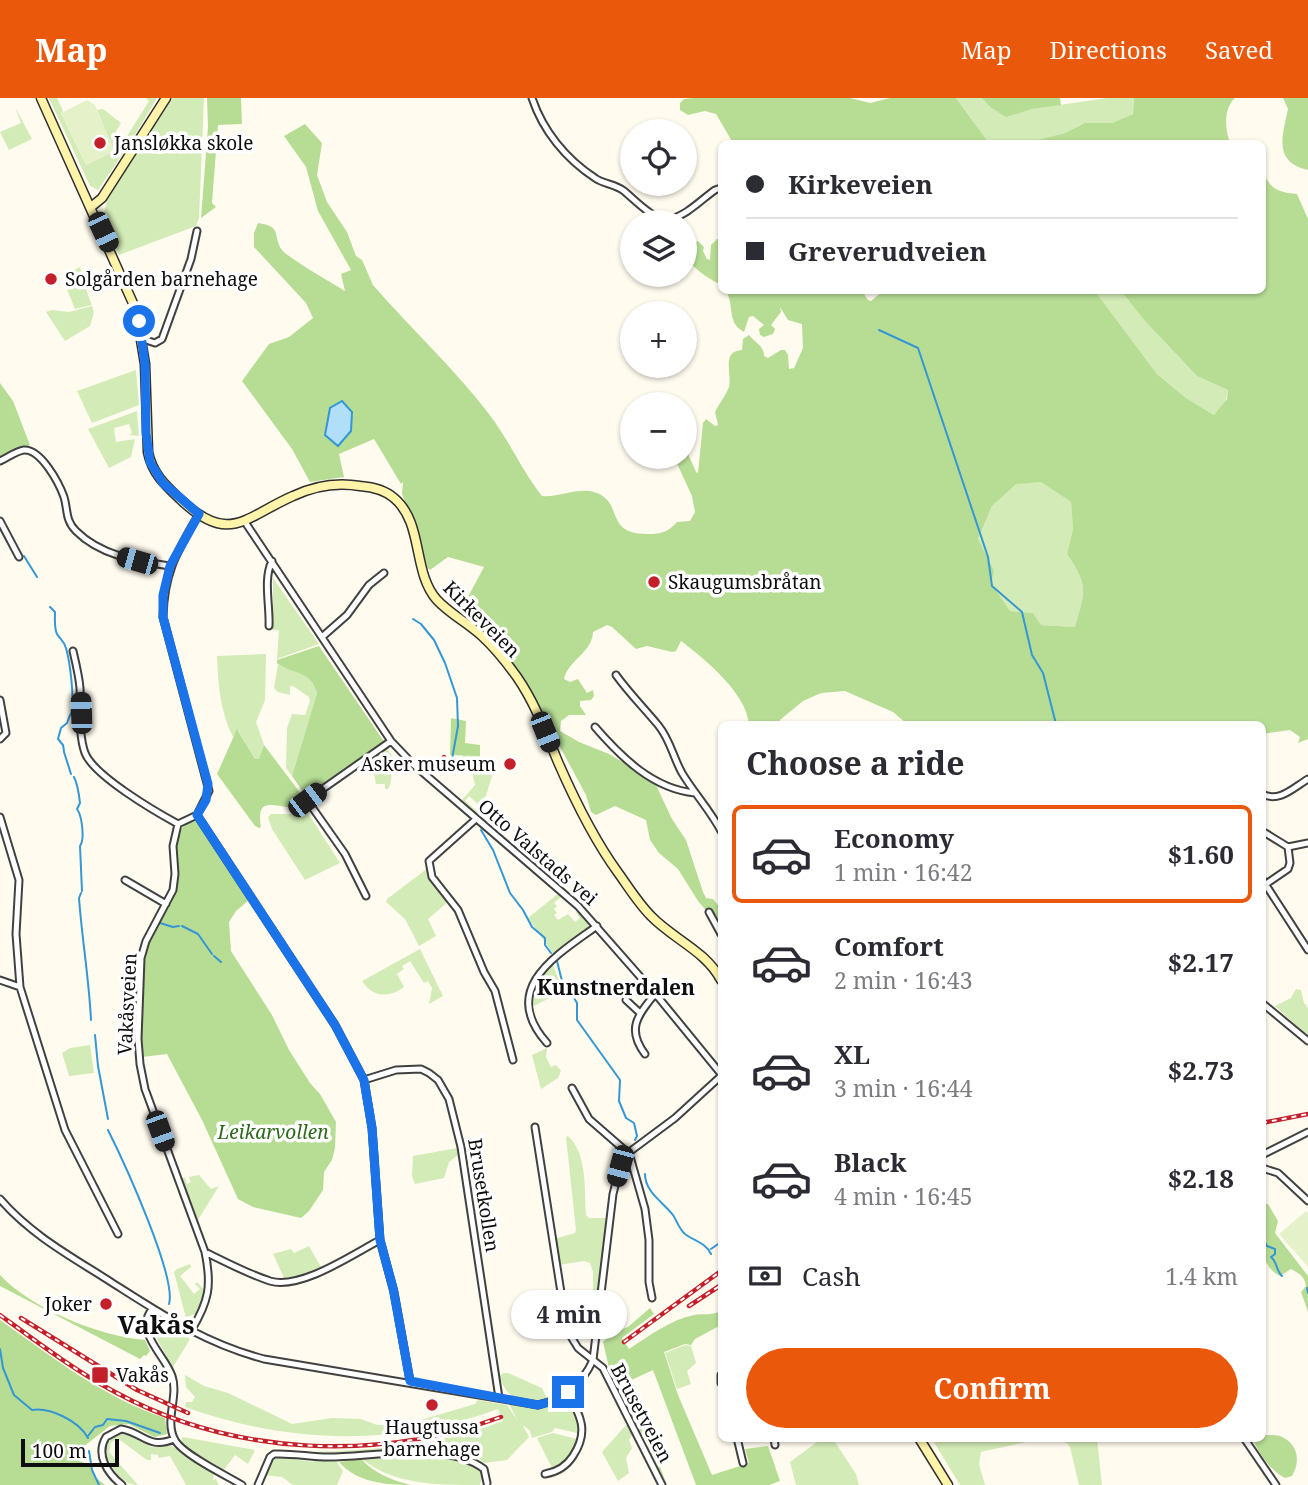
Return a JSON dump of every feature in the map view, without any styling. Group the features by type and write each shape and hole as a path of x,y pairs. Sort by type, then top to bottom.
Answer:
{"main road":[{"path":"41,98 134,301 143,339 150,462 163,483 199,514 217,523 245,522"},
{"path":"91,207 102,198 166,98"},
{"name":"Kirkeveien","path":"245,522 293,495 319,486 336,484 367,487 378,489 397,500 409,519 424,575 433,595 482,636 517,677 593,833 611,864 649,915 706,959 718,976"},
{"path":"922,1442 948,1485"}],"street":[{"path":"532,98 550,135 573,161 598,181 618,187 658,218 671,219 718,189"},
{"path":"143,339 155,343 162,339 191,259 197,231"},
{"path":"0,461 22,450 35,452 63,494 67,519 86,540 120,556 170,566"},
{"path":"73,651 80,684 83,743 90,761 111,780 178,824 197,815 209,791 166,631 163,595 170,566 199,514"},
{"path":"0,520 19,557"},
{"name":"Otto Valstads vei","path":"245,522 391,741 405,757 571,900 597,926 718,1071"},
{"path":"269,626 267,572 272,561"},
{"path":"322,637 339,624 369,585 384,573"},
{"path":"616,675 659,725 670,742 682,772 718,826"},
{"path":"0,700 6,733 0,739"},
{"path":"596,727 616,751 646,774 680,791 695,793"},
{"path":"366,896 345,853 307,800 391,741"},
{"path":"1266,796 1278,797 1308,779"},
{"path":"197,815 335,1025 364,1080 372,1128 380,1240 393,1288 410,1381"},
{"path":"0,817 19,880 16,934 20,987 65,1130 118,1234"},
{"path":"476,819 429,861 429,869 432,877 458,910 495,992 513,1060"},
{"name":"Vakåsveien","path":"178,824 173,846 173,890 146,941 141,958 138,1039 139,1063 145,1089 205,1252 210,1280 208,1298 203,1313 191,1331"},
{"path":"1266,833 1288,847 1308,843"},
{"path":"1266,880 1288,869 1288,847"},
{"path":"125,880 166,904"},
{"path":"1266,884 1308,950"},
{"path":"709,912 718,928"},
{"path":"547,1043 538,1033 530,1016 530,990 536,978 557,955 597,926"},
{"path":"0,980 20,987"},
{"path":"645,1054 637,1043 635,1033 640,1013 655,994"},
{"path":"626,1000 640,1013"},
{"path":"1266,1006 1308,1041"},
{"name":"Brusetkollen","path":"364,1080 405,1068 421,1069 438,1080 449,1099 461,1147 499,1398"},
{"path":"628,1153 675,1118 718,1078"},
{"path":"572,1088 589,1119 628,1153 640,1185 645,1209 652,1298"},
{"path":"0,1199 53,1246 152,1309 233,1351 264,1359 410,1381 538,1405 558,1400 568,1392 584,1377 593,1360 578,1348 570,1335 565,1318 535,1127"},
{"path":"1266,1153 1308,1132"},
{"name":"Brusetveien","path":"628,1153 620,1166 613,1194 593,1360 603,1368 613,1385 662,1485"},
{"path":"1266,1169 1278,1173 1308,1201"},
{"path":"205,1252 272,1282 288,1282 324,1269 380,1240"},
{"path":"152,1309 147,1319 147,1333 168,1366 173,1380 171,1429 174,1439 183,1450 242,1485"},
{"path":"545,1474 560,1470 581,1445 582,1428 568,1392"},
{"path":"122,1485 113,1477 103,1459 101,1450 106,1437 121,1429 153,1443 174,1439"},
{"path":"738,1442 743,1463"},
{"path":"1247,1442 1276,1485"},
{"path":"258,1485 270,1457 274,1454 331,1457 407,1453 465,1457 484,1469 487,1483"}],"green space":[{"path":"49,98 57,98 63,111 61,113 86,165 114,151 97,110 103,109 121,123 114,135 122,144 149,101 146,98 157,98 98,190 90,186"},
{"path":"173,98 204,98 199,218 196,226 119,255 103,217 108,197"},
{"path":"207,98 241,98 242,124 218,125 212,203 216,207 201,218 208,127"},
{"path":"850,98 870,103 890,98 956,98 987,140 731,140 716,114 705,111 688,115 680,110 680,103 684,99"},
{"path":"956,98 982,98 990,107 1006,116 1032,109 1107,98 1134,98 1133,114 1112,123 1083,123 1065,133 1042,140 987,140"},
{"path":"982,98 1060,98 1061,105 1032,109 1006,117"},
{"path":"1134,98 1235,98 1228,108 1226,119 1229,140 1039,140 1065,133 1084,123 1112,123 1133,114"},
{"path":"1283,98 1308,98 1308,170 1289,161 1285,154 1283,137 1288,109"},
{"path":"87,100 95,105 114,151 86,165 61,113"},
{"path":"15,107 32,139 9,150 0,132 21,123"},
{"path":"305,124 322,143 317,175 327,202 347,232 356,256 362,260 373,285 476,397 542,496 576,491 597,493 610,504 625,529 634,533 657,534 677,522 690,521 695,512 692,496 680,469 695,469 698,473 703,423 706,419 715,426 718,425 715,412 729,387 729,358 736,351 742,350 743,339 749,335 768,358 785,350 789,369 794,368 803,348 802,324 788,320 780,307 781,312 771,325 775,329 773,334 764,337 760,335 759,329 764,325 753,316 749,317 744,332 738,328 733,319 728,294 864,294 871,301 879,294 1097,294 1157,374 1186,398 1214,415 1227,399 1228,390 1197,376 1123,294 1266,294 1266,177 1275,188 1297,194 1308,219 1308,739 1298,743 1300,737 1290,730 1266,733 1266,721 904,721 893,712 845,691 821,693 803,701 780,721 748,721 740,700 723,678 681,641 676,651 672,652 647,646 636,649 607,625 593,632 589,645 567,672 564,679 570,682 578,679 587,693 593,690 594,696 591,700 580,701 586,715 569,715 561,721 560,731 609,754 648,777 656,785 672,819 686,840 706,898 713,899 718,905 717,923 698,901 678,869 659,853 650,840 646,820 615,806 596,815 591,812 586,795 519,671 490,636 464,616 461,610 484,567 448,557 430,570 427,567 418,533 402,494 403,482 401,484 374,439 339,454 344,477 310,482 292,449 242,381 269,344 289,337 313,318 306,303 254,247 254,233 258,223 274,229 279,245 286,254 345,291 341,274 351,270 318,211 306,167 284,136","holes":["1041,482 1071,502 1073,529 1067,554 1079,574 1083,589 1075,627 1041,625 1033,613 1010,611 991,583 994,571 978,539 992,506 1016,484"]},
{"path":"718,239 718,283 697,269 697,242 704,247 703,251 710,260 711,245"},
{"path":"80,267 92,305 75,309 66,287 69,283 69,272"},
{"path":"1097,294 1123,294 1197,376 1228,390 1227,397 1214,415 1186,398 1157,374"},
{"path":"92,306 94,312 90,326 65,341 46,312 69,312"},
{"path":"136,370 139,405 92,423 77,391"},
{"path":"0,383 13,401 30,445 0,459"},
{"path":"137,411 139,436 129,435 132,433 129,424 114,428 116,442 135,439 131,457 109,468 88,429"},
{"path":"1041,482 1071,502 1073,529 1067,554 1079,574 1083,589 1075,627 1040,625 1033,613 1010,611 991,583 978,539 992,506 1016,483"},
{"path":"273,578 319,644 277,659 279,630 273,630"},
{"path":"319,646 385,743 308,793 303,792 292,776 317,693 310,680 283,667 277,660"},
{"path":"266,654 265,700 256,722 264,745 259,760 255,759 238,730 233,737 225,718 220,697 217,656"},
{"path":"278,664 306,676 317,693 292,776 286,768 287,728 292,714 305,715 310,701 309,697 293,686 290,686 290,695 274,688"},
{"path":"451,718 466,721 465,743 480,745 480,756 450,755"},
{"path":"237,729 255,759 259,759 264,745 301,794 295,807 264,806 259,828 217,774"},
{"path":"387,748 395,762 390,786 385,789 385,784 376,784 372,764 368,759"},
{"path":"462,755 480,756 492,776 481,812 479,805 469,796 465,801 478,812 478,816 461,801 475,785 471,768"},
{"path":"304,807 340,863 305,880 272,829 268,817 271,814 298,814"},
{"name":"Leikarvollen","path":"195,821 202,827 249,900 236,911 229,922 231,951 272,1015 289,1050 336,1122 335,1148 332,1160 324,1172 323,1190 301,1218 253,1207 238,1199 202,1120 167,1054 142,1057 140,1002 143,961 149,942 176,892 179,832 185,825"},
{"path":"428,868 449,901 428,919 436,936 419,946 405,919 386,902"},
{"path":"559,893 562,896 554,903 557,913 554,915 558,920 568,914 575,922 580,918 576,912 578,911 589,921 588,928 554,955 528,918"},
{"path":"420,949 443,996 429,1004 432,988 428,981 424,983 410,961 402,966 404,969 397,974 404,987 393,993 376,993 362,981"},
{"path":"552,962 563,991 530,1008 533,993 535,995 547,984 537,981"},
{"path":"1296,989 1301,990 1308,1008 1308,1036 1275,1006 1291,998"},
{"path":"90,1045 94,1073 69,1076 62,1053 70,1048"},
{"path":"547,1048 546,1057 551,1067 556,1065 561,1071 558,1078 541,1089 532,1055"},
{"path":"568,1136 582,1163 586,1215 589,1218 608,1218 598,1308 593,1306 593,1272 590,1263 584,1261 558,1265 554,1239 575,1233 576,1230"},
{"path":"457,1148 458,1155 449,1162 444,1178 415,1184 412,1176 413,1156"},
{"path":"199,1175 211,1189 219,1186 198,1220 182,1178 185,1178 187,1184 191,1182 189,1177"},
{"path":"1268,1204 1278,1221 1275,1233 1308,1276 1308,1312 1301,1292 1306,1286 1303,1278 1291,1269 1280,1276 1267,1263"},
{"path":"1306,1211 1308,1213 1308,1267 1279,1234"},
{"path":"309,1246 321,1267 285,1280 273,1254 291,1249 294,1253"},
{"path":"190,1264 191,1267 180,1276 194,1294 200,1289 195,1284 197,1282 206,1292 197,1313 186,1318 174,1272"},
{"path":"0,1275 30,1299 67,1319 107,1333 145,1340 150,1351 140,1359 0,1286"},
{"path":"650,1308 654,1314 622,1338 629,1349 677,1321 694,1315 718,1312 718,1327 695,1339 691,1345 685,1344 664,1352 678,1395 712,1475 749,1463 745,1449 768,1446 780,1481 769,1485 696,1485 653,1370 627,1382 667,1485 609,1368 603,1342 614,1332 628,1327"},
{"path":"0,1320 100,1388 165,1418 167,1434 154,1437 129,1424 110,1426 83,1447 79,1461 91,1465 94,1476 105,1485 0,1485"},
{"path":"156,1320 190,1339 173,1367 158,1341 153,1323"},
{"path":"685,1345 691,1346 696,1363 687,1371 691,1384 677,1389 665,1353"},
{"path":"503,1373 542,1388 548,1400 532,1402 518,1399 507,1391 500,1376"},
{"path":"185,1375 292,1424 332,1418 361,1419 377,1425 404,1425 475,1404 478,1400 507,1405 518,1421 509,1404 538,1406 568,1399 578,1419 581,1434 555,1428 552,1432 532,1438 530,1431 523,1425 529,1437 507,1460 484,1463 471,1451 449,1454 412,1451 298,1452 402,1446 453,1437 503,1421 498,1409 420,1430 381,1435 302,1434 224,1419 185,1407 186,1402 192,1402 195,1397 186,1387"},
{"path":"629,1424 634,1432 629,1440 632,1448 626,1458 629,1473 618,1481 602,1452"},
{"path":"553,1433 581,1440 569,1459 553,1470 537,1438"},
{"path":"122,1434 151,1447 172,1446 214,1473 213,1480 216,1479 219,1485 186,1485 170,1456 159,1458 158,1455 151,1454 151,1460 147,1460 117,1438 111,1443 109,1452 138,1485 127,1482 114,1470 106,1454 110,1441"},
{"path":"1266,1435 1286,1439 1294,1448 1297,1459 1292,1476 1285,1478 1275,1471 1254,1442 1266,1442"},
{"path":"183,1437 255,1450 248,1464 235,1455 224,1470 184,1446 180,1442"},
{"path":"817,1442 835,1442 856,1474 859,1485 796,1485 790,1462"},
{"path":"934,1442 1026,1442 981,1452 979,1464 985,1485 960,1485"},
{"path":"1064,1442 1097,1442 1102,1485 1079,1485 1067,1443"},
{"path":"424,1455 463,1459 485,1468 480,1485 432,1484 402,1479 374,1468 362,1459"},
{"path":"275,1456 313,1462 337,1462 343,1471 337,1485 293,1485 282,1477 265,1475"},
{"path":"361,1459 384,1476 411,1485 381,1483 362,1478 339,1462"}],"water":[{"path":"342,401 352,412 351,431 338,446 325,435 330,408"}],"waterway":[{"path":"879,330 918,348 988,557 992,586 1022,612 1032,655 1043,673 1055,721"},
{"path":"24,556 37,577"},
{"path":"50,607 55,612 56,632 68,654 72,691 71,714"},
{"path":"413,619 421,624 434,640 457,698 458,726 452,759"},
{"path":"64,751 58,739 61,728 70,715"},
{"path":"64,752 71,774"},
{"path":"74,777 82,828 82,891"},
{"path":"481,830 493,850 510,893 532,927 545,938 545,945 551,953"},
{"path":"81,893 79,898 91,1020"},
{"path":"160,923 179,926"},
{"path":"182,926 198,934 212,954"},
{"path":"214,956 221,962"},
{"path":"557,961 563,985 577,1003 577,1020 620,1080 619,1101 626,1118 634,1123 637,1136 635,1140"},
{"path":"95,1035 108,1119"},
{"path":"108,1130 157,1245 165,1270 169,1304"},
{"path":"645,1174 651,1191 673,1215 683,1232 703,1245 711,1254"},
{"path":"711,1249 718,1244"},
{"path":"1266,1244 1275,1249 1275,1254 1271,1257 1282,1276"},
{"path":"1307,1288 1308,1293"},
{"path":"0,1349 3,1368 14,1395 32,1410 55,1413 71,1421 88,1438"},
{"path":"88,1436 107,1419 126,1421 160,1433"},
{"path":"89,1451 92,1470 99,1485"}],"railway":[{"path":"438,769 444,757"},
{"path":"1266,1122 1308,1114"},
{"path":"624,1342 718,1273"},
{"path":"689,1306 718,1287"},
{"path":"0,1315 70,1365 115,1392 160,1413 208,1429 256,1440 355,1446 405,1441 501,1417"},
{"path":"21,1318 137,1390 188,1413"}],"place":[{"name":"Jansløkka skole","path":"100,143"},
{"name":"Solgården barnehage","path":"51,279"},
{"name":"Skaugumsbråtan","path":"654,582"},
{"name":"Asker museum","path":"510,764"},
{"name":"Joker","path":"106,1304"},
{"name":"Vakås","path":"100,1375"},
{"name":"Haugtussa barnehage","path":"432,1405"}],"district":[{"name":"Kunstnerdalen","path":"616,987"},
{"name":"Vakås","path":"156,1324"}],"route":[{"path":"139,321 145,364 146,433 150,462 163,483 183,503 199,514 170,566 163,595 166,631 208,784 206,800 197,815 347,1044 364,1080 370,1108 380,1240 393,1288 410,1381 538,1405 558,1400 568,1392"}]}
